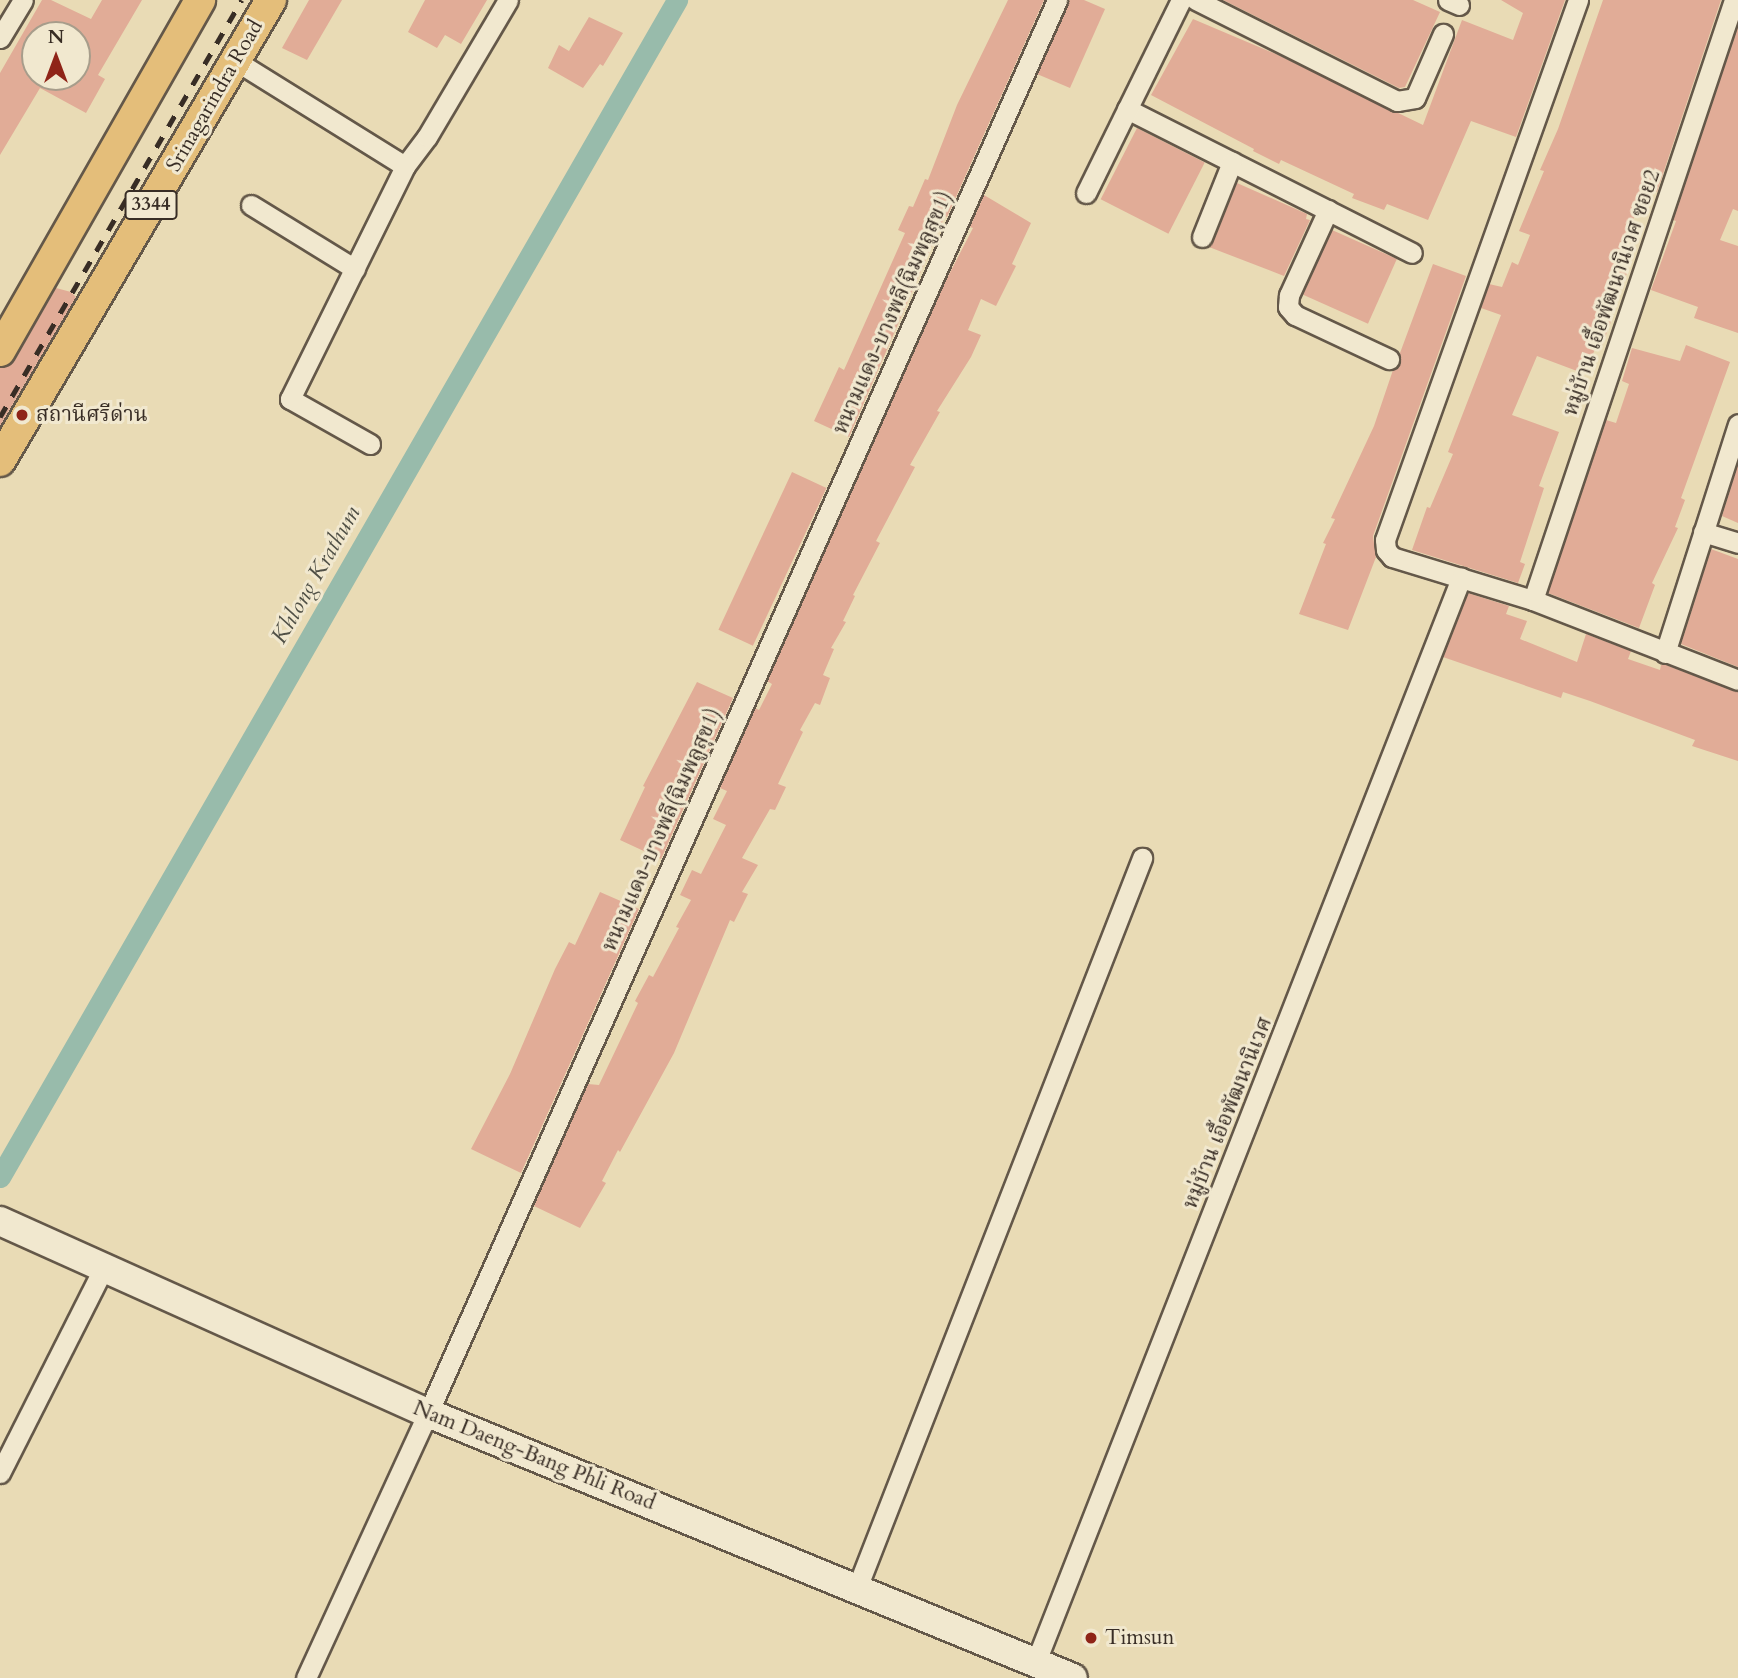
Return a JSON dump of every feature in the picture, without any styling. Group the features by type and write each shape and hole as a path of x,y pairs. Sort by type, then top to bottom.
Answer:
{"main road":[{"name":"3344","path":"0,351 200,0"},
{"name":"Srinagarindra Road","path":"0,461 271,0"},
{"name":"Srinagarindra Road","path":"0,474 30,410"},
{"name":"Nam Daeng-Bang Phli Road","path":"0,1221 428,1413 1073,1678"}],"street":[{"path":"0,38 23,0"},
{"path":"370,444 290,399 405,166 427,137 508,0"},
{"name":"หนามแดง-บางพลี(ฉิมพลูสุข1)","path":"306,1678 428,1413 1057,0"},
{"path":"1086,192 1181,0"},
{"path":"1196,0 1397,101 1415,98 1443,34"},
{"path":"1578,0 1385,540 1386,550 1392,557 1533,600 1738,680"},
{"name":"หมู่บ้าน เอื้อพัฒนานิเวศ ซอย2","path":"1533,600 1734,0"},
{"path":"236,61 405,166"},
{"path":"1127,109 1412,253"},
{"path":"1202,237 1232,162"},
{"path":"251,205 355,269"},
{"path":"1328,210 1289,295 1288,307 1294,315 1389,359"},
{"path":"1665,653 1738,424"},
{"path":"1703,532 1738,543"},
{"name":"หมู่บ้าน เอื้อพัฒนานิเวศ","path":"1035,1664 1461,578"},
{"path":"857,1588 1142,858"},
{"path":"0,1473 103,1269"}],"building":[{"path":"42,0 51,0 91,19 102,0 142,0 98,75 105,79 86,113 46,91 91,91 91,21 30,21"},
{"path":"309,0 342,0 307,60 282,48"},
{"path":"425,0 487,0 461,44 445,35 437,48 408,32"},
{"path":"1008,0 1044,0 947,217 945,216 849,437 814,421 839,367 844,370 905,233 898,230 909,206 913,207 925,179 928,180 957,105"},
{"path":"1069,0 1084,0 1105,9 1070,88 1037,74"},
{"path":"1223,0 1413,0 1440,12 1405,87 1399,88"},
{"path":"1501,0 1565,0 1516,137 1471,121 1428,220 1387,204 1384,210 1352,198 1354,194 1281,160 1279,164 1151,95 1193,19 1278,55 1423,125 1462,20 1513,40 1523,13"},
{"path":"1603,0 1721,0 1657,192 1647,188 1612,268 1627,273 1619,292 1615,291 1606,314 1613,316 1600,351 1595,349 1585,374 1537,356 1512,415 1559,432 1539,486 1544,488 1520,562 1525,564 1518,583 1412,550 1427,507 1430,508 1453,454 1448,452 1501,315 1481,308 1489,284 1502,287 1512,262 1518,265 1530,235 1519,231 1544,171 1540,170 1558,129"},
{"path":"589,17 623,33 603,66 600,64 583,88 548,68 559,45 569,51"},
{"path":"1738,27 1738,211 1733,209 1720,240 1738,246 1738,333 1694,318 1698,307 1651,290"},
{"path":"21,36 21,91 38,91 0,155 0,73"},
{"path":"1137,128 1205,163 1168,234 1101,199"},
{"path":"1237,183 1307,214 1306,219 1310,220 1284,276 1209,247"},
{"path":"984,195 1031,223 1012,264 1016,266 996,306 981,299 968,330 981,335 971,357 937,411 940,412 910,465 915,467 876,541 880,543 853,595 855,596 843,621 846,622 831,648 834,649 823,675 830,678 820,705 815,703 800,730 803,732 778,784 786,787 775,810 770,809 742,858 758,865 742,892 748,894 734,922 730,920 674,1053 620,1152 618,1150 602,1181 606,1183 580,1228 534,1206 588,1084 599,1085 638,1003 635,1001 649,975 653,977 679,928 676,927 691,900 680,895 692,870 701,874 726,825 713,819 727,791 720,788 755,708 759,710 772,684 767,681 941,290 973,228 970,227"},
{"path":"1332,230 1397,259 1368,324 1303,295"},
{"path":"1433,264 1466,276 1373,536 1376,557 1348,630 1299,614 1326,544 1323,543 1335,519 1331,518 1374,426 1393,370 1400,364 1400,353"},
{"path":"56,288 71,292 76,297 0,426 0,368 15,360"},
{"path":"1686,345 1730,362 1681,498 1685,500 1675,527 1678,528 1652,583 1655,585 1639,628 1548,593 1606,420 1616,423 1629,384 1622,381 1632,348 1680,361"},
{"path":"1738,464 1738,523 1722,516"},
{"path":"792,472 826,488 753,646 718,630"},
{"path":"1711,549 1738,559 1738,667 1681,644"},
{"path":"1468,593 1509,606 1506,614 1527,621 1520,639 1577,662 1586,634 1631,651 1628,659 1660,670 1661,665 1666,665 1738,692 1738,761 1692,746 1695,740 1590,701 1563,692 1561,698 1443,657"},
{"path":"697,682 733,698 661,859 620,840 645,787 643,786"},
{"path":"600,892 639,909 521,1173 471,1149 510,1074 555,969 569,942 575,945"}],"waterway":[{"name":"Khlong Krathum","path":"0,1177 677,0"}],"railway":[{"path":"0,417 242,0"}],"place":[{"name":"สถานีศรีด่าน","path":"22,415"},
{"name":"Timsun","path":"1091,1638"}]}
